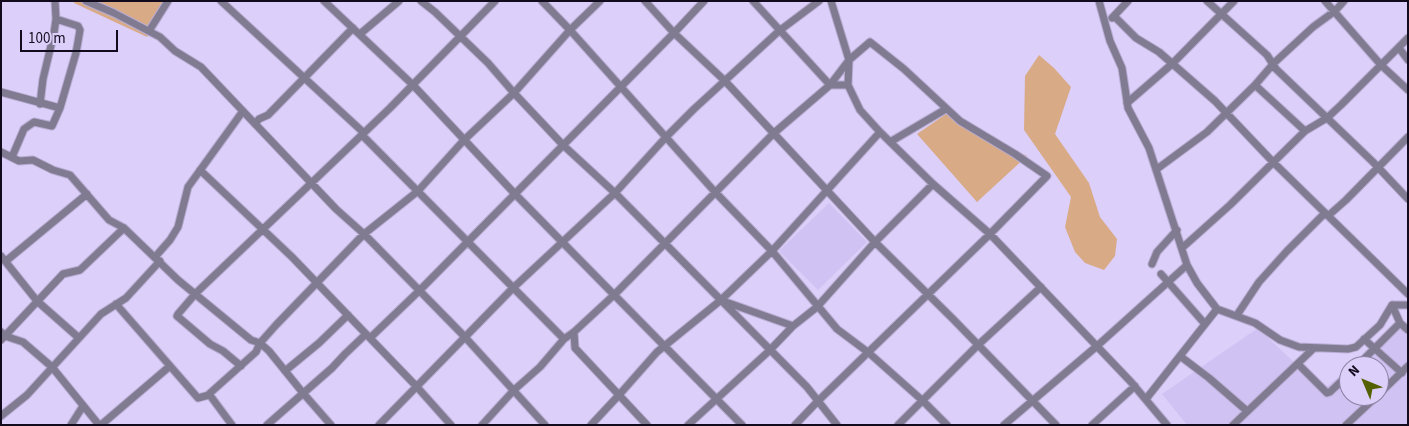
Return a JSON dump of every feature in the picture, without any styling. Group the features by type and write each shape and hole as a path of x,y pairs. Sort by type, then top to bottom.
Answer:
{"street":[{"path":"40,104 43,79 56,19 55,1"},
{"path":"86,1 160,37 175,51 196,63 336,209 420,290 545,425"},
{"path":"149,31 168,1"},
{"path":"221,1 363,134 564,339"},
{"path":"324,1 413,85 515,194 742,425"},
{"path":"360,34 398,1"},
{"path":"421,1 461,36 563,145 721,300 807,388 837,425"},
{"path":"241,366 224,351 210,344 177,316 196,293 313,183 495,1"},
{"path":"542,1 622,86 715,192 772,251 837,329 869,353 947,425"},
{"path":"116,304 198,398 209,395 256,352 260,344 364,234 418,192 464,140 514,93 570,30 600,1"},
{"path":"645,1 674,33 725,81 875,242 1056,425"},
{"path":"267,425 332,368 345,354 420,290 704,1"},
{"path":"753,1 830,86"},
{"path":"379,425 464,336 614,193 667,136 780,31 819,1"},
{"path":"831,1 849,60 848,84 860,110 933,184 990,234 1135,386 1167,425"},
{"path":"1099,1 1110,40 1122,68 1128,108 1141,130 1157,168 1187,264 1197,283 1217,309 1255,323 1280,340 1299,347 1352,348 1380,325 1392,305"},
{"path":"1105,22 1114,16 1128,1"},
{"path":"1207,1 1274,63 1276,68 1408,199"},
{"path":"1127,103 1172,64 1234,1"},
{"path":"1325,1 1381,65 1408,90"},
{"path":"1157,168 1207,132 1255,85 1274,63 1313,27 1335,11 1344,1"},
{"path":"1114,16 1136,38 1152,47 1189,77 1408,294"},
{"path":"12,157 24,129 34,122 52,126 60,108 76,53 80,30 78,26 56,19"},
{"path":"255,124 259,119 268,115 353,28"},
{"path":"1182,248 1230,205 1305,131 1327,118 1408,38"},
{"path":"482,425 514,390 540,367 564,339 614,294 774,133 830,86 849,60 870,42 904,69 946,109 974,131 1015,154 1047,176 869,353 818,401 796,425"},
{"path":"1399,48 1408,60"},
{"path":"830,86 848,84"},
{"path":"1255,85 1305,131"},
{"path":"1,92 60,108"},
{"path":"890,142 946,109"},
{"path":"1,416 27,394 101,314 126,298 158,259 178,227 186,193 200,170 243,111"},
{"path":"591,425 657,352 721,300 772,251 880,132"},
{"path":"1237,315 1259,282 1287,250 1323,215 1329,215 1378,169 1408,137"},
{"path":"1,152 19,161 33,160 53,170 70,175 109,220 124,228 178,280 251,340 269,351 331,425"},
{"path":"200,170 264,230 417,387 451,425"},
{"path":"688,425 793,326 817,306 875,242 933,184"},
{"path":"79,338 38,301 3,258 87,194"},
{"path":"124,228 80,270 63,274 2,336 23,342 52,367 100,425 170,366"},
{"path":"1152,264 1157,252 1177,230"},
{"path":"1004,425 1031,400 1097,346 1187,264"},
{"path":"1161,274 1205,324"},
{"path":"898,425 978,345 1041,287"},
{"path":"721,300 793,326"},
{"path":"1392,305 1408,306"},
{"path":"1392,305 1400,323 1408,330"},
{"path":"1146,399 1217,309"},
{"path":"286,371 319,344 348,316"},
{"path":"1368,356 1400,323"},
{"path":"574,332 575,348 647,425"},
{"path":"1364,339 1402,373"},
{"path":"1233,425 1314,348"},
{"path":"1180,356 1247,411"},
{"path":"1298,364 1327,393 1339,383"},
{"path":"1389,385 1408,366"},
{"path":"1092,425 1135,386"},
{"path":"209,395 232,425"},
{"path":"71,425 83,406"},
{"path":"1346,425 1366,406"}],"shaded area":[{"path":"75,1 166,1 147,37 74,3"},
{"path":"1039,55 1071,87 1055,134 1089,183 1100,217 1117,239 1115,256 1104,270 1085,263 1075,252 1065,227 1071,197 1024,130 1025,76"},
{"path":"946,114 1027,156 977,202 917,134"},
{"path":"829,203 867,242 818,290 779,251"},
{"path":"1398,326 1408,336 1408,425 1187,425 1162,394 1258,328 1323,390 1339,376 1339,406 1389,406 1389,356 1363,356"}]}
